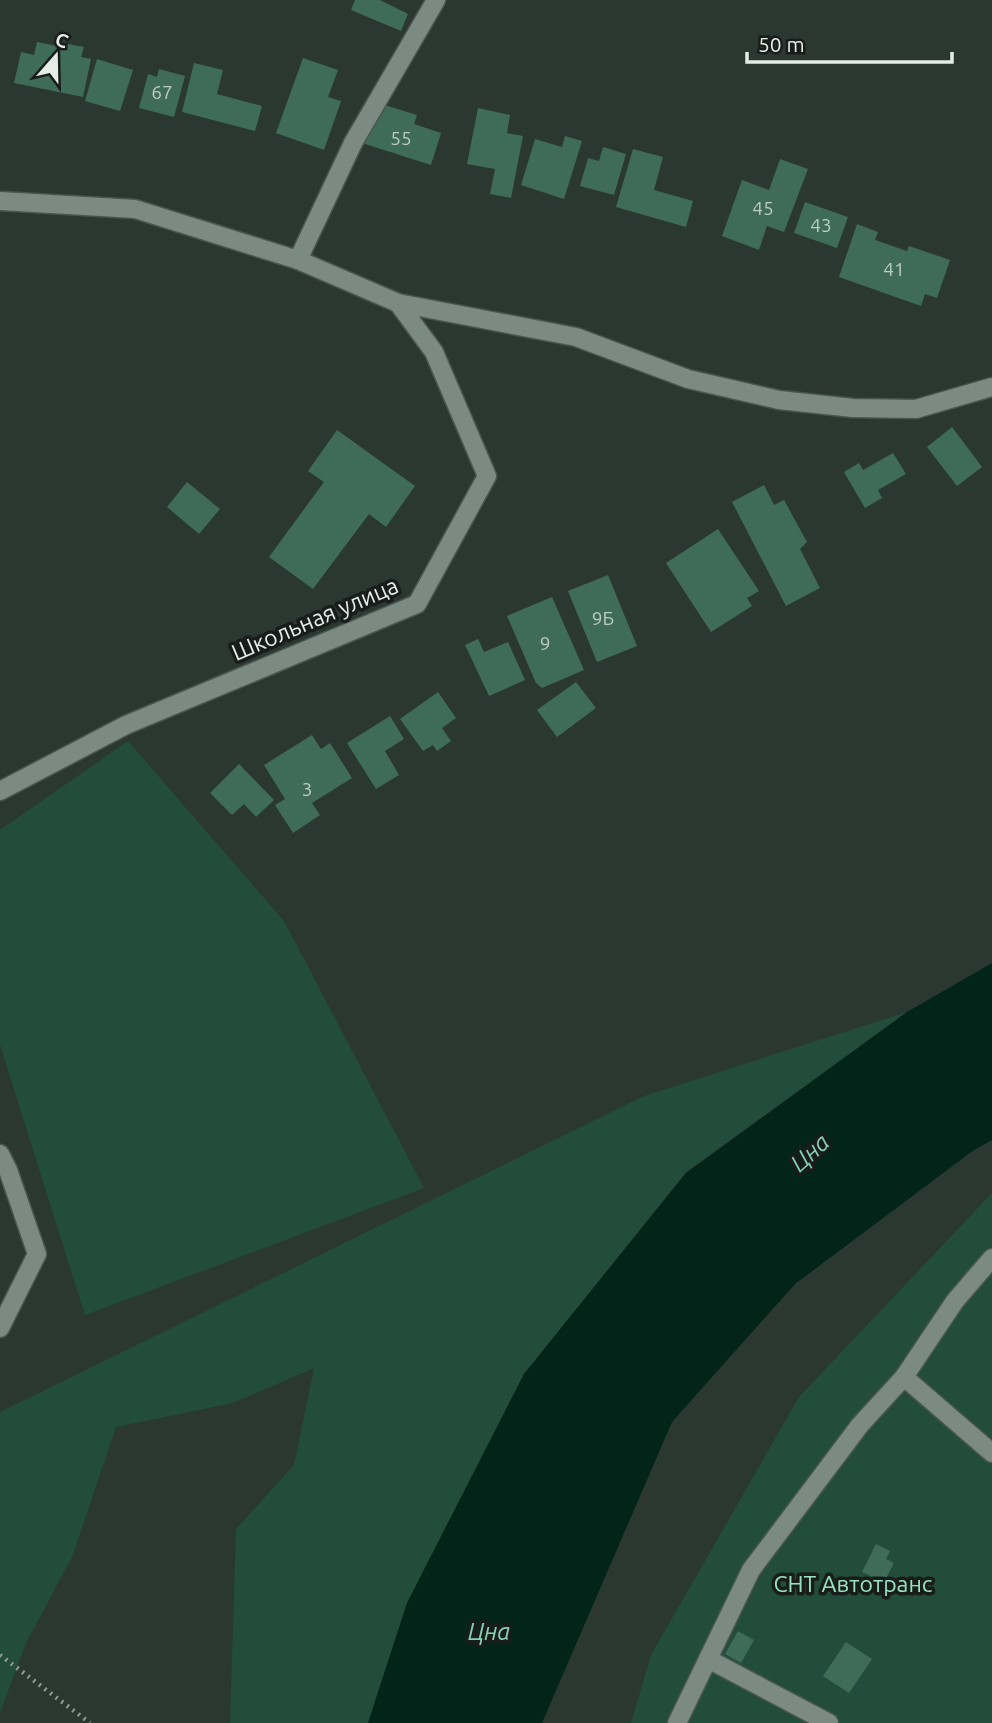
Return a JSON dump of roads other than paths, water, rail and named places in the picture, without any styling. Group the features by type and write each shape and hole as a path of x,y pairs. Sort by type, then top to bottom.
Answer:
{"street":[{"path":"298,260 353,143 436,0"},
{"name":"Школьная улица","path":"0,201 135,209 298,260 397,303 576,337 688,379 779,400 853,408 916,409 992,387"},
{"name":"Школьная улица","path":"0,791 126,725 417,604 487,477 434,352 397,303"},
{"path":"0,1154 37,1254 0,1328"},
{"path":"677,1723 751,1570 860,1425 904,1377 955,1301 992,1258"},
{"path":"904,1377 992,1453"},
{"path":"708,1659 829,1723"}],"water":[{"name":"Цна","path":"992,963 992,1140 974,1150 795,1284 672,1422 542,1723 368,1723 407,1603 524,1374 686,1173 907,1012"}],"park label":[{"name":"СНТ Автотранс","path":"853,1584"}]}
